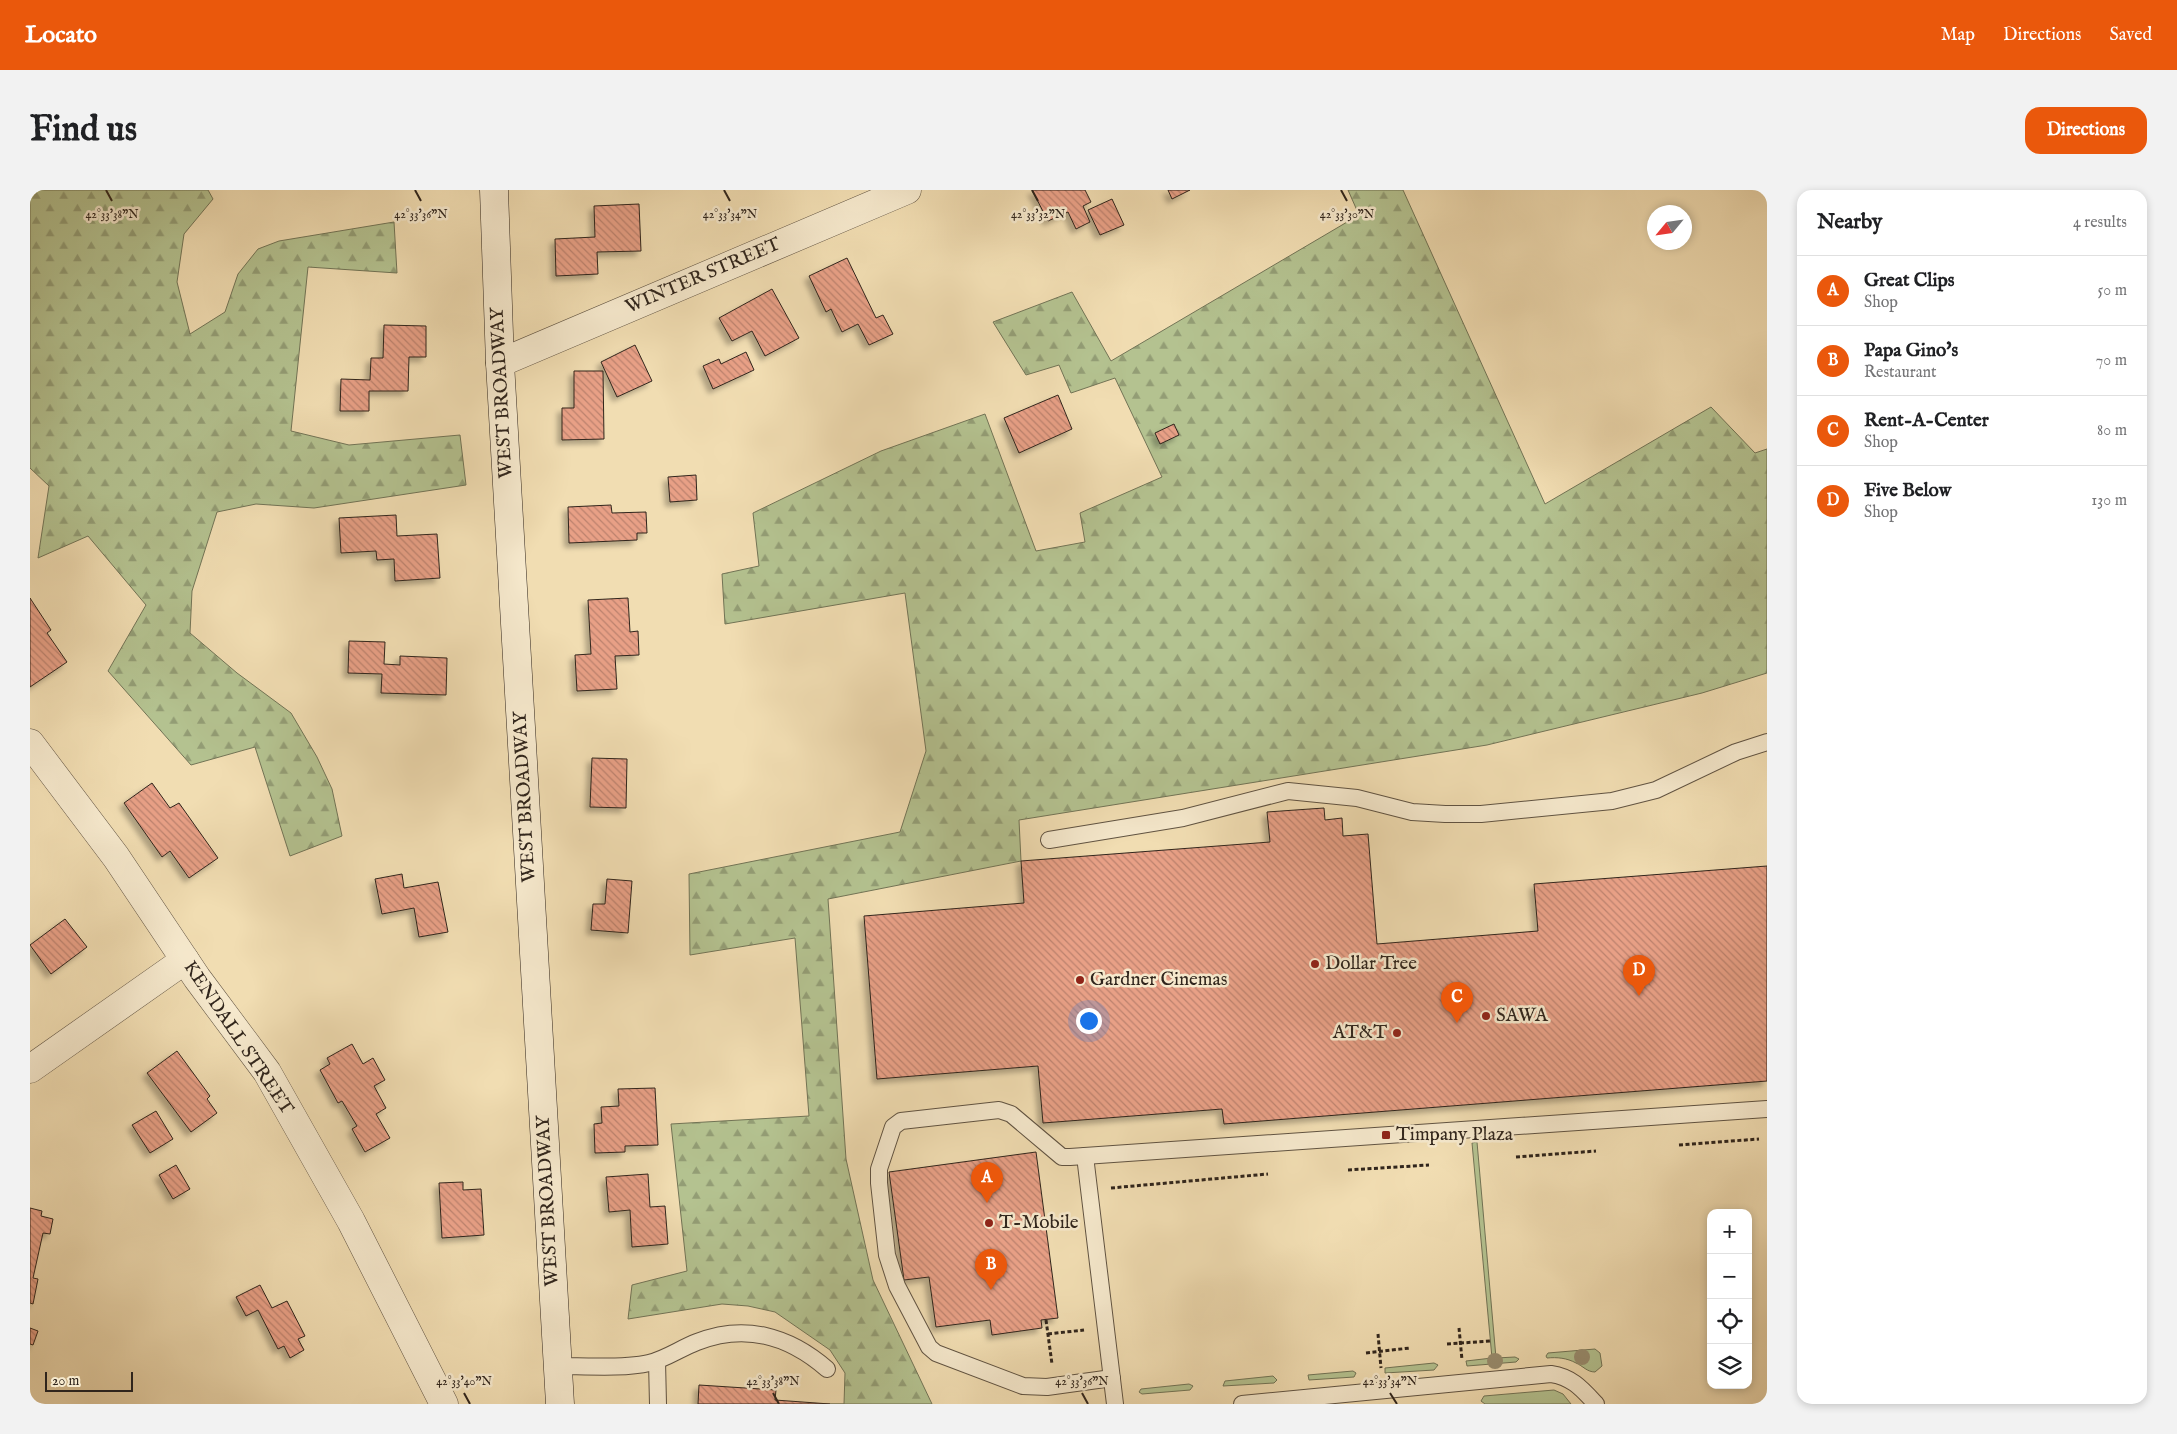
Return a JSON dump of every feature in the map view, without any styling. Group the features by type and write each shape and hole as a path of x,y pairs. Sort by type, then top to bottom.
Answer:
{"street":[{"name":"WEST BROADWAY","path":"494,190 500,363 560,1404"},
{"name":"WINTER STREET","path":"500,363 906,190"},
{"name":"KENDALL STREET","path":"30,743 116,857 185,960 266,1072 306,1139 390,1296 444,1404"},
{"path":"30,1069 185,960"}],"lane":[{"path":"1049,840 1183,818 1288,791 1357,798 1412,812 1445,814 1481,814 1612,801 1656,790 1736,752 1767,742"},
{"path":"1112,1378 1054,1386 1023,1386 936,1353 929,1347 891,1271 880,1192 879,1169 893,1127 901,1121 998,1110 1012,1114 1062,1157 1767,1109"},
{"path":"1085,1156 1115,1404"},
{"path":"558,1366 641,1365 657,1361 696,1342 724,1334 739,1333 784,1340 812,1356 827,1369"},
{"path":"657,1361 658,1404"},
{"path":"1242,1404 1551,1374 1571,1379 1596,1404"}],"path":[{"path":"1678,1145 1759,1138"},
{"path":"1516,1157 1596,1151"},
{"path":"1348,1170 1429,1165"},
{"path":"1089,1190 1268,1174"},
{"path":"1046,1320 1054,1386"},
{"path":"1048,1334 1106,1327"},
{"path":"1459,1328 1462,1363"},
{"path":"1378,1334 1381,1371"},
{"path":"1446,1344 1490,1341"},
{"path":"1366,1353 1410,1348"}],"green space":[{"path":"30,190 208,190 213,199 184,234 177,282 190,334 225,312 238,274 258,249 279,241 394,222 397,273 308,267 291,431 349,445 460,435 466,485 314,508 256,504 217,512 192,591 190,633 237,673 291,713 317,757 332,789 342,836 290,856 255,747 191,765 108,671 146,605 88,536 38,558 49,486 30,468"},
{"path":"1348,190 1403,190 1545,504 1711,407 1755,453 1767,449 1767,673 1702,693 1487,745 1019,820 1021,861 828,899 846,1159 873,1280 932,1404 844,1404 845,1373 830,1350 775,1312 748,1306 722,1304 628,1319 632,1285 687,1271 671,1124 809,1116 795,938 690,955 689,874 900,832 926,751 905,593 725,624 722,574 759,566 753,513 881,451 985,414 1036,551 1085,542 1080,513 1162,477 1115,378 1071,393 1059,365 1026,375 993,322 1072,292 1111,361 1359,215"},
{"path":"1477,1142 1496,1358 1515,1357 1519,1359 1516,1362 1467,1366 1466,1361 1492,1358 1472,1143"},
{"path":"1595,1349 1600,1353 1602,1366 1595,1372 1587,1370 1569,1360 1547,1358 1546,1356 1548,1353"},
{"path":"1434,1363 1438,1365 1434,1370 1385,1373 1385,1368"},
{"path":"1353,1371 1356,1373 1354,1377 1309,1380 1308,1375"},
{"path":"1273,1376 1277,1380 1274,1383 1223,1386 1225,1381"},
{"path":"1189,1384 1193,1386 1190,1390 1142,1394 1139,1392 1141,1389"},
{"path":"1554,1390 1563,1394 1571,1404 1485,1404 1481,1401 1484,1396"}],"building":[{"path":"1032,190 1085,190 1091,202 1083,206 1090,222 1076,229 1068,212 1048,221"},
{"path":"1168,190 1190,190 1172,199"},
{"path":"1112,199 1124,225 1100,235 1088,210"},
{"path":"639,204 641,251 597,252 598,274 556,276 555,239 595,237 594,206"},
{"path":"847,258 876,318 883,315 893,334 869,345 858,324 842,332 831,309 826,312 809,276"},
{"path":"772,289 799,338 765,356 752,331 732,341 719,318"},
{"path":"384,325 426,326 426,357 409,357 408,391 369,391 369,411 340,411 341,379 370,380 371,358 383,358"},
{"path":"635,345 652,381 617,397 601,362"},
{"path":"746,352 754,370 713,389 703,366 719,359 721,364"},
{"path":"574,371 603,371 604,439 562,440 562,408 574,408"},
{"path":"1058,395 1072,429 1019,453 1004,418"},
{"path":"1174,424 1179,435 1160,444 1155,433"},
{"path":"696,475 697,500 670,502 668,477"},
{"path":"611,505 612,513 646,512 647,533 637,533 637,540 569,543 568,507"},
{"path":"396,515 397,536 437,534 440,578 395,581 394,559 377,560 376,551 341,553 339,518"},
{"path":"30,598 51,630 47,633 67,662 30,687"},
{"path":"628,598 630,632 638,631 639,655 615,656 617,689 577,691 575,655 591,654 588,600"},
{"path":"349,641 385,642 384,664 400,665 400,656 447,658 446,695 381,693 382,674 348,673"},
{"path":"592,758 627,759 626,808 590,807"},
{"path":"152,783 170,808 179,803 218,858 189,878 170,851 162,857 124,803"},
{"path":"1324,808 1325,820 1342,818 1343,836 1368,834 1377,944 1538,931 1534,884 1767,866 1767,1081 1224,1124 1222,1109 1043,1123 1038,1066 877,1079 864,916 1024,903 1021,861 1270,842 1267,812"},
{"path":"402,874 404,888 438,882 448,932 419,937 414,908 382,914 375,879"},
{"path":"607,879 632,881 628,933 591,930 593,904 605,904"},
{"path":"65,919 87,947 51,974 30,945"},
{"path":"352,1044 363,1064 373,1058 385,1080 374,1086 386,1108 376,1114 390,1138 365,1152 352,1129 357,1126 342,1101 338,1103 320,1070 330,1064 327,1058"},
{"path":"177,1051 210,1096 207,1099 217,1113 191,1132 147,1073"},
{"path":"655,1088 658,1145 625,1146 625,1152 595,1153 594,1124 602,1123 601,1107 619,1106 618,1089"},
{"path":"156,1111 173,1139 150,1153 132,1125"},
{"path":"1036,1152 1058,1318 1041,1320 1042,1328 992,1335 990,1320 936,1327 929,1277 904,1280 889,1172"},
{"path":"176,1165 190,1189 173,1199 159,1175"},
{"path":"648,1174 650,1207 665,1206 668,1244 632,1247 630,1210 609,1212 606,1177"},
{"path":"463,1182 463,1190 481,1189 484,1235 442,1238 439,1183"},
{"path":"30,1208 42,1211 41,1216 53,1219 50,1234 43,1233 33,1278 38,1279 33,1304 30,1303"},
{"path":"260,1285 272,1308 287,1301 305,1336 298,1339 304,1350 290,1358 284,1346 278,1349 258,1310 246,1316 236,1297"},
{"path":"30,1328 38,1331 33,1345 30,1344"},
{"path":"699,1385 776,1390 775,1400 830,1404 698,1404"}],"place":[{"name":"Dollar Tree","path":"1315,964"},
{"name":"Gardner Cinemas","path":"1080,980"},
{"name":"Five Below","path":"1639,996"},
{"name":"SAWA","path":"1486,1016"},
{"name":"Rent-A-Center","path":"1457,1023"},
{"name":"AT&T","path":"1397,1033"},
{"name":"Timpany Plaza","path":"1386,1135"},
{"name":"Great Clips","path":"987,1203"},
{"name":"T-Mobile","path":"989,1223"},
{"name":"Papa Gino's","path":"991,1290"}]}
